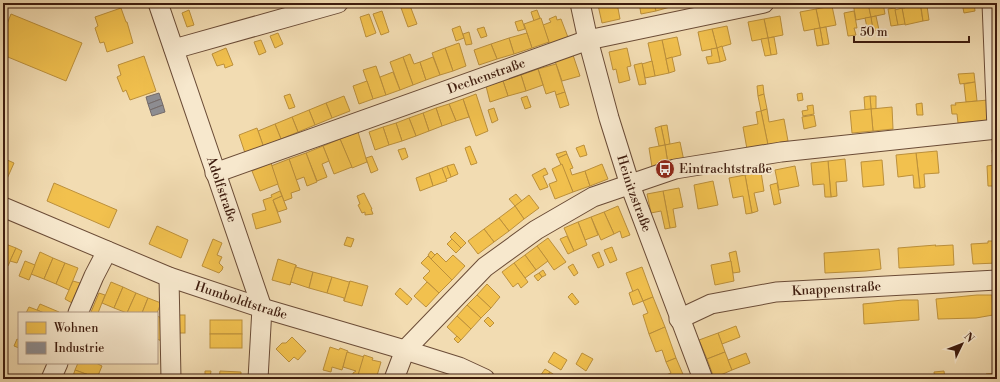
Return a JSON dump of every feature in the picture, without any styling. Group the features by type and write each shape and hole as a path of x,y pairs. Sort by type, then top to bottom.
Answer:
{"street":[{"name":"Adolfstraße","path":"158,3 262,308 258,379"},
{"path":"174,49 338,3"},
{"name":"Heinitzstraße","path":"580,3 588,40 609,118 630,185 679,319 703,379"},
{"name":"Dechenstraße","path":"215,173 588,40 764,3"},
{"path":"394,379 405,350 486,267 536,230 593,197 675,170 780,152 997,129 992,3"},
{"name":"Humboldtstraße","path":"3,207 169,277 262,308 458,367 484,379"},
{"path":"78,312 94,276 107,252"},
{"path":"169,277 171,379"},
{"name":"Knappenstraße","path":"679,319 711,304 776,292 997,280"},
{"path":"51,379 58,364"}],"building: Wohnen":[{"path":"409,3 417,24 408,27 400,5"},
{"path":"602,3 617,3 620,19 602,23 598,5"},
{"path":"639,3 654,3 656,11 641,14"},
{"path":"654,3 669,3 670,7 656,11"},
{"path":"853,3 868,3 871,17 856,20"},
{"path":"868,3 883,3 885,14 871,17"},
{"path":"904,3 920,3 923,21 905,25 902,8 905,8"},
{"path":"920,3 935,3 935,4 921,7"},
{"path":"962,3 974,3 975,11 964,13"},
{"path":"832,6 836,25 820,28 816,9"},
{"path":"927,6 929,20 923,21 921,7"},
{"path":"121,8 133,43 107,52 104,42 100,43 95,28 98,26 95,17"},
{"path":"895,8 898,25 891,26 888,9"},
{"path":"902,8 905,24 898,25 895,10"},
{"path":"816,9 820,28 804,31 800,12"},
{"path":"189,10 194,25 187,27 182,13"},
{"path":"537,10 540,18 534,21 531,12"},
{"path":"382,11 389,32 381,35 373,14"},
{"path":"854,11 857,28 854,28 856,35 848,36 844,13"},
{"path":"11,14 82,43 66,81 3,55 3,23 7,24"},
{"path":"369,14 376,33 366,37 360,17"},
{"path":"556,16 557,20 561,19 569,40 550,46 543,25 551,22 549,19"},
{"path":"780,16 783,35 768,38 764,19"},
{"path":"876,16 879,30 873,31 871,17"},
{"path":"871,17 873,31 868,32 865,18"},
{"path":"541,18 549,42 532,48 524,24"},
{"path":"764,19 768,38 752,41 748,22"},
{"path":"522,20 525,29 518,31 515,22"},
{"path":"460,26 464,38 456,41 452,29"},
{"path":"727,26 731,44 717,48 712,29"},
{"path":"484,27 487,36 481,38 477,29"},
{"path":"826,27 829,44 823,45 820,28"},
{"path":"820,28 823,45 817,46 814,29"},
{"path":"712,29 717,48 702,51 698,32"},
{"path":"469,32 472,44 466,45 463,34"},
{"path":"278,33 283,44 275,48 270,36"},
{"path":"527,33 532,48 514,54 509,38"},
{"path":"677,37 681,55 666,59 662,40"},
{"path":"774,37 777,54 771,55 768,38"},
{"path":"509,38 514,54 497,59 491,44"},
{"path":"768,38 771,55 765,56 761,39"},
{"path":"261,40 266,52 259,55 254,42"},
{"path":"662,40 669,73 655,76 648,43"},
{"path":"459,43 466,66 453,71 445,48"},
{"path":"491,44 497,59 479,65 474,50"},
{"path":"722,46 726,60 720,62 717,48"},
{"path":"226,48 233,65 225,68 224,64 217,66 212,54"},
{"path":"445,48 453,71 440,75 432,53"},
{"path":"627,48 631,66 627,67 630,80 619,83 616,69 613,70 609,52"},
{"path":"717,48 720,62 708,64 706,57 712,56 711,49"},
{"path":"410,54 414,64 420,62 426,80 413,85 403,57"},
{"path":"573,55 580,76 562,81 555,61"},
{"path":"144,56 156,91 130,100 126,90 123,92 117,77 121,75 118,65"},
{"path":"403,57 413,85 400,90 390,62"},
{"path":"433,57 440,75 426,80 420,62"},
{"path":"672,57 675,71 669,73 666,59"},
{"path":"652,61 655,76 645,78 642,64"},
{"path":"642,63 646,84 639,85 634,65"},
{"path":"556,64 565,92 556,95 555,91 546,94 538,69"},
{"path":"376,66 386,95 373,99 363,70"},
{"path":"538,69 543,85 526,91 521,75"},
{"path":"393,72 400,90 386,95 380,77"},
{"path":"974,73 975,82 960,84 958,74"},
{"path":"521,75 526,91 508,96 503,81"},
{"path":"367,81 373,99 359,104 353,86"},
{"path":"503,81 508,96 490,102 486,86"},
{"path":"975,82 977,101 966,102 964,84"},
{"path":"763,85 764,94 758,96 757,86"},
{"path":"565,92 569,105 560,108 556,95"},
{"path":"802,93 803,100 798,101 797,94"},
{"path":"290,94 295,107 289,109 284,96"},
{"path":"476,94 488,131 476,136 463,99"},
{"path":"764,94 767,109 761,111 758,96"},
{"path":"344,96 350,111 332,118 326,103"},
{"path":"527,96 531,107 525,109 521,98"},
{"path":"870,96 876,96 876,109 871,109"},
{"path":"870,96 871,109 865,110 864,97"},
{"path":"463,99 469,117 456,121 449,104"},
{"path":"988,100 990,120 958,123 957,114 952,114 951,105 956,105 955,103"},
{"path":"326,103 332,118 315,125 309,110"},
{"path":"922,103 923,115 917,115 916,104"},
{"path":"449,104 456,121 442,126 436,108"},
{"path":"813,105 814,114 803,116 802,111 808,110 807,106"},
{"path":"892,107 893,129 873,131 871,109"},
{"path":"436,108 442,126 429,131 423,113"},
{"path":"494,108 498,120 492,123 488,110"},
{"path":"767,109 769,122 784,119 788,141 768,145 761,111"},
{"path":"871,109 873,131 852,133 850,111"},
{"path":"309,110 315,125 298,132 292,117"},
{"path":"761,111 768,145 747,149 743,127 758,124 756,112"},
{"path":"423,113 429,131 416,136 409,118"},
{"path":"814,115 816,126 804,129 802,117"},
{"path":"292,117 298,132 281,139 275,124"},
{"path":"409,118 416,136 402,141 396,123"},
{"path":"396,123 402,141 389,145 383,127"},
{"path":"275,124 281,139 264,146 264,148 258,131"},
{"path":"667,125 670,144 665,145 661,126"},
{"path":"661,126 665,145 659,146 655,128"},
{"path":"383,127 389,145 375,150 369,132"},
{"path":"257,128 264,148 246,156 239,135"},
{"path":"358,132 367,162 352,168 340,139"},
{"path":"340,139 352,167 334,174 323,146"},
{"path":"680,142 684,161 668,164 665,145"},
{"path":"584,145 587,155 580,157 576,148"},
{"path":"665,145 668,164 652,167 649,148"},
{"path":"323,146 329,161 322,164 327,177 317,181 306,153"},
{"path":"470,146 477,163 471,165 465,148"},
{"path":"405,148 408,157 402,160 398,150"},
{"path":"992,150 997,150 997,179 995,179"},
{"path":"566,151 567,154 558,158 556,154"},
{"path":"937,151 939,173 924,174 925,187 920,188 916,153"},
{"path":"306,153 317,182 307,186 304,177 296,180 289,159"},
{"path":"916,153 920,188 914,188 913,175 898,177 896,155"},
{"path":"567,154 573,168 570,169 572,175 585,171 590,186 573,192 558,158"},
{"path":"372,156 378,170 371,173 366,158"},
{"path":"3,158 14,163 6,181 3,179"},
{"path":"289,159 300,190 291,193 292,198 284,201 271,166"},
{"path":"845,159 847,181 836,182 837,196 831,197 828,161"},
{"path":"882,160 884,185 863,187 861,162"},
{"path":"828,161 831,197 825,197 824,184 813,185 811,163"},
{"path":"271,163 278,184 260,191 252,171"},
{"path":"454,164 458,174 451,177 447,166"},
{"path":"562,164 573,192 555,199 549,184 557,181 552,169"},
{"path":"602,164 608,179 590,186 585,171"},
{"path":"994,165 996,186 988,186 987,166"},
{"path":"447,166 451,177 446,179 442,168"},
{"path":"795,166 799,186 779,190 775,170"},
{"path":"442,168 447,181 433,186 429,173"},
{"path":"545,168 548,174 543,176 548,187 540,190 532,175"},
{"path":"761,172 764,191 754,193 758,211 752,213 745,175"},
{"path":"429,173 433,186 420,191 416,178"},
{"path":"745,175 752,213 746,214 743,196 733,198 729,178"},
{"path":"713,181 718,205 698,209 694,185"},
{"path":"54,183 117,210 109,228 47,201"},
{"path":"777,183 781,203 774,205 770,185"},
{"path":"679,188 683,207 673,209 676,227 670,228 663,191"},
{"path":"280,191 282,196 273,200 281,222 256,229 252,214 266,210 263,200 272,197 271,195"},
{"path":"663,191 670,228 665,229 661,211 651,213 647,194"},
{"path":"364,193 373,214 365,215 365,212 362,213 358,205 360,204 357,196"},
{"path":"516,194 522,201 515,206 509,199"},
{"path":"529,195 539,208 524,219 515,206"},
{"path":"282,196 287,209 278,212 273,200"},
{"path":"515,206 524,219 509,231 499,218"},
{"path":"618,206 630,235 622,238 620,231 614,234 604,212"},
{"path":"604,212 614,234 601,240 591,217"},
{"path":"591,217 598,235 585,240 578,222"},
{"path":"499,218 509,231 494,242 484,229"},
{"path":"578,222 587,245 574,251 564,228"},
{"path":"157,226 188,240 181,258 149,244"},
{"path":"484,229 494,242 478,254 468,241"},
{"path":"455,232 466,243 461,248 450,237"},
{"path":"567,236 574,251 568,254 560,239"},
{"path":"347,237 354,239 351,247 344,245"},
{"path":"548,238 566,262 554,270 537,246"},
{"path":"213,239 222,243 217,255 222,257 219,263 223,267 219,273 202,266"},
{"path":"452,239 461,248 456,253 447,244"},
{"path":"988,241 997,241 997,263 973,264 971,244 988,243"},
{"path":"3,243 16,248 8,266 3,264"},
{"path":"936,245 935,246 953,245 954,265 899,268 898,248"},
{"path":"537,246 548,261 536,270 525,255"},
{"path":"612,247 617,260 610,263 604,250"},
{"path":"16,248 22,251 17,263 10,261"},
{"path":"879,249 881,269 825,273 824,253"},
{"path":"431,251 435,255 431,259 428,255"},
{"path":"736,251 740,272 733,273 729,253"},
{"path":"40,252 53,258 44,279 31,274"},
{"path":"599,252 604,265 598,268 592,255"},
{"path":"437,253 446,262 453,255 465,266 452,280 431,259"},
{"path":"525,255 536,270 525,278 514,263"},
{"path":"428,256 452,280 439,293 423,278 430,271 421,263"},
{"path":"53,258 65,263 56,284 44,279"},
{"path":"278,259 296,265 290,285 272,280"},
{"path":"25,261 35,265 29,280 19,276"},
{"path":"731,261 734,281 715,285 711,265"},
{"path":"65,263 78,268 69,290 56,284"},
{"path":"514,263 528,282 521,288 518,283 513,287 502,272"},
{"path":"573,264 578,273 574,276 568,267"},
{"path":"296,265 296,267 313,272 309,288 291,282 290,285"},
{"path":"642,267 653,297 643,301 638,289 633,292 626,273"},
{"path":"543,270 546,275 542,277 539,273"},
{"path":"313,272 332,277 327,293 309,288"},
{"path":"539,273 542,277 538,281 534,276"},
{"path":"332,277 350,281 344,301 344,298 327,293"},
{"path":"73,281 80,283 72,303 65,299"},
{"path":"350,281 368,286 362,306 344,301"},
{"path":"111,282 123,287 114,308 102,303"},
{"path":"427,282 439,293 426,307 414,296"},
{"path":"487,284 500,297 491,308 477,295"},
{"path":"123,287 136,293 127,312 114,308"},
{"path":"400,288 412,299 407,305 395,294"},
{"path":"638,289 643,301 633,305 629,293"},
{"path":"99,293 105,295 98,312 91,312"},
{"path":"136,293 148,298 142,312 127,312"},
{"path":"572,293 579,302 575,305 568,297"},
{"path":"477,295 491,308 481,318 467,305"},
{"path":"992,295 993,315 976,318 938,319 936,299"},
{"path":"653,297 665,327 649,334 643,315 648,313 643,301"},
{"path":"148,298 161,303 157,312 142,312"},
{"path":"918,300 919,320 864,324 863,304"},
{"path":"40,304 59,312 42,312 37,310"},
{"path":"467,305 481,318 471,329 457,316"},
{"path":"29,307 42,312 26,312"},
{"path":"175,315 185,315 185,333 175,333"},
{"path":"158,316 164,319 164,342 158,339"},
{"path":"457,316 471,329 461,340 447,327"},
{"path":"488,317 494,323 490,327 484,321"},
{"path":"210,320 242,320 242,334 210,334"},
{"path":"736,326 740,337 722,344 718,333"},
{"path":"665,327 676,358 666,362 662,350 656,352 649,334"},
{"path":"718,333 725,352 707,359 699,340"},
{"path":"210,334 242,334 242,348 210,348"},
{"path":"457,336 461,340 458,343 454,339"},
{"path":"292,337 306,351 298,360 294,357 289,362 276,349"},
{"path":"17,339 18,340 18,348 14,346"},
{"path":"330,347 348,351 342,370 332,367 331,372 323,370"},
{"path":"347,352 364,357 358,379 352,378 353,373 356,371 343,367"},
{"path":"554,352 567,360 561,370 548,362"},
{"path":"725,352 732,370 714,378 707,359"},
{"path":"582,353 593,359 586,371 576,364"},
{"path":"746,353 750,363 732,370 728,360"},
{"path":"364,355 373,358 372,360 381,362 376,379 368,379 358,375"},
{"path":"676,358 685,379 667,379 666,375 671,373 666,362"},
{"path":"78,364 98,364 102,366 97,378 75,370"},
{"path":"545,369 550,372 545,379 538,379"},
{"path":"75,370 97,378 72,379"},
{"path":"205,371 211,371 210,378 205,377"},
{"path":"220,371 241,372 241,379 219,379"},
{"path":"944,371 945,379 935,379 934,372"},
{"path":"550,372 556,376 554,379 545,379"},
{"path":"997,373 997,379 987,379 986,374"}],"building: Industrie":[{"path":"159,93 161,99 148,104 146,97"},
{"path":"161,99 163,105 150,110 148,104"},
{"path":"163,105 165,112 152,116 150,110"}],"place":[{"name":"Eintrachtstraße","path":"665,169"}]}
